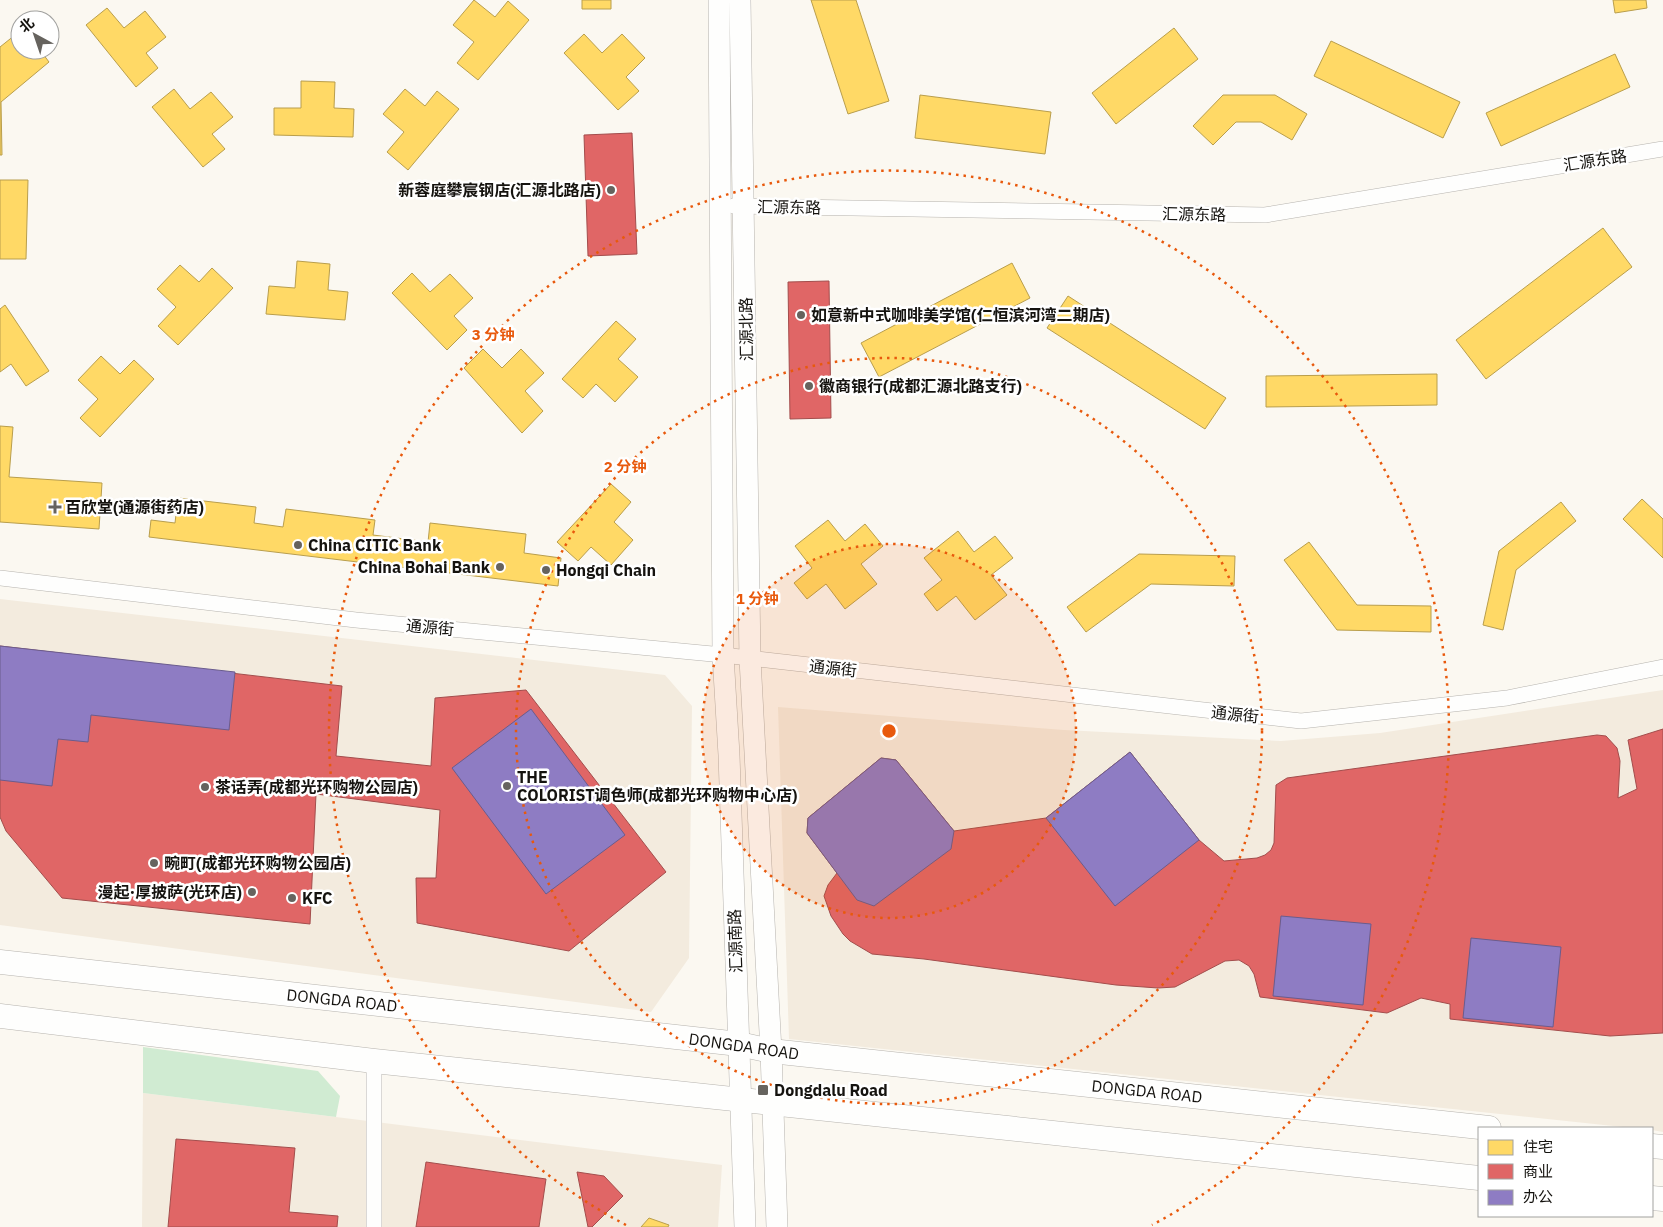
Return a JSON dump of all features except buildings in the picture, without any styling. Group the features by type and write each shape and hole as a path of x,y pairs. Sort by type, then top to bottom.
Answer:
{"main road":[{"name":"DONGDA ROAD","path":"0,962 738,1044 771,1051 1480,1127"},
{"path":"0,1016 374,1062 1478,1178"}],"street":[{"name":"汇源北路","path":"719,0 723,655"},
{"name":"汇源北路","path":"740,0 750,659"},
{"name":"汇源东路","path":"720,206 1265,215 1663,149"},
{"name":"通源街","path":"0,578 356,620 723,655 1301,722 1507,698 1663,667"},
{"name":"汇源南路","path":"723,655 729,755 745,1227"},
{"name":"汇源南路","path":"750,659 771,1051 777,1227"},
{"path":"374,1062 374,1227"}],"shaded area":[{"path":"0,599 665,675 692,706 689,958 651,1012 0,925"},
{"path":"1663,690 1663,1132 1653,1130 1653,1127 1623,1127 789,1039 778,707 1064,730 1281,741 1380,733"},
{"path":"143,1093 722,1165 718,1227 142,1227"}],"green space":[{"path":"143,1047 318,1071 340,1096 336,1117 143,1093"}],"place":[{"name":"新蓉庭攀宸钢店(汇源北路店)","path":"611,190"},
{"name":"如意新中式咖啡美学馆(仁恒滨河湾二期店)","path":"801,315"},
{"name":"徽商银行(成都汇源北路支行)","path":"809,386"},
{"name":"百欣堂(通源街药店)","path":"55,507"},
{"name":"China CITIC Bank","path":"298,545"},
{"name":"China Bohai Bank","path":"500,567"},
{"name":"Hongqi Chain","path":"546,570"},
{"name":"THE COLORIST调色师(成都光环购物中心店)","path":"507,786"},
{"name":"茶话弄(成都光环购物公园店)","path":"205,787"},
{"name":"畹町(成都光环购物公园店)","path":"154,863"},
{"name":"漫起·厚披萨(光环店)","path":"252,892"},
{"name":"KFC","path":"292,898"},
{"name":"Dongdalu Road","path":"763,1090"}]}
